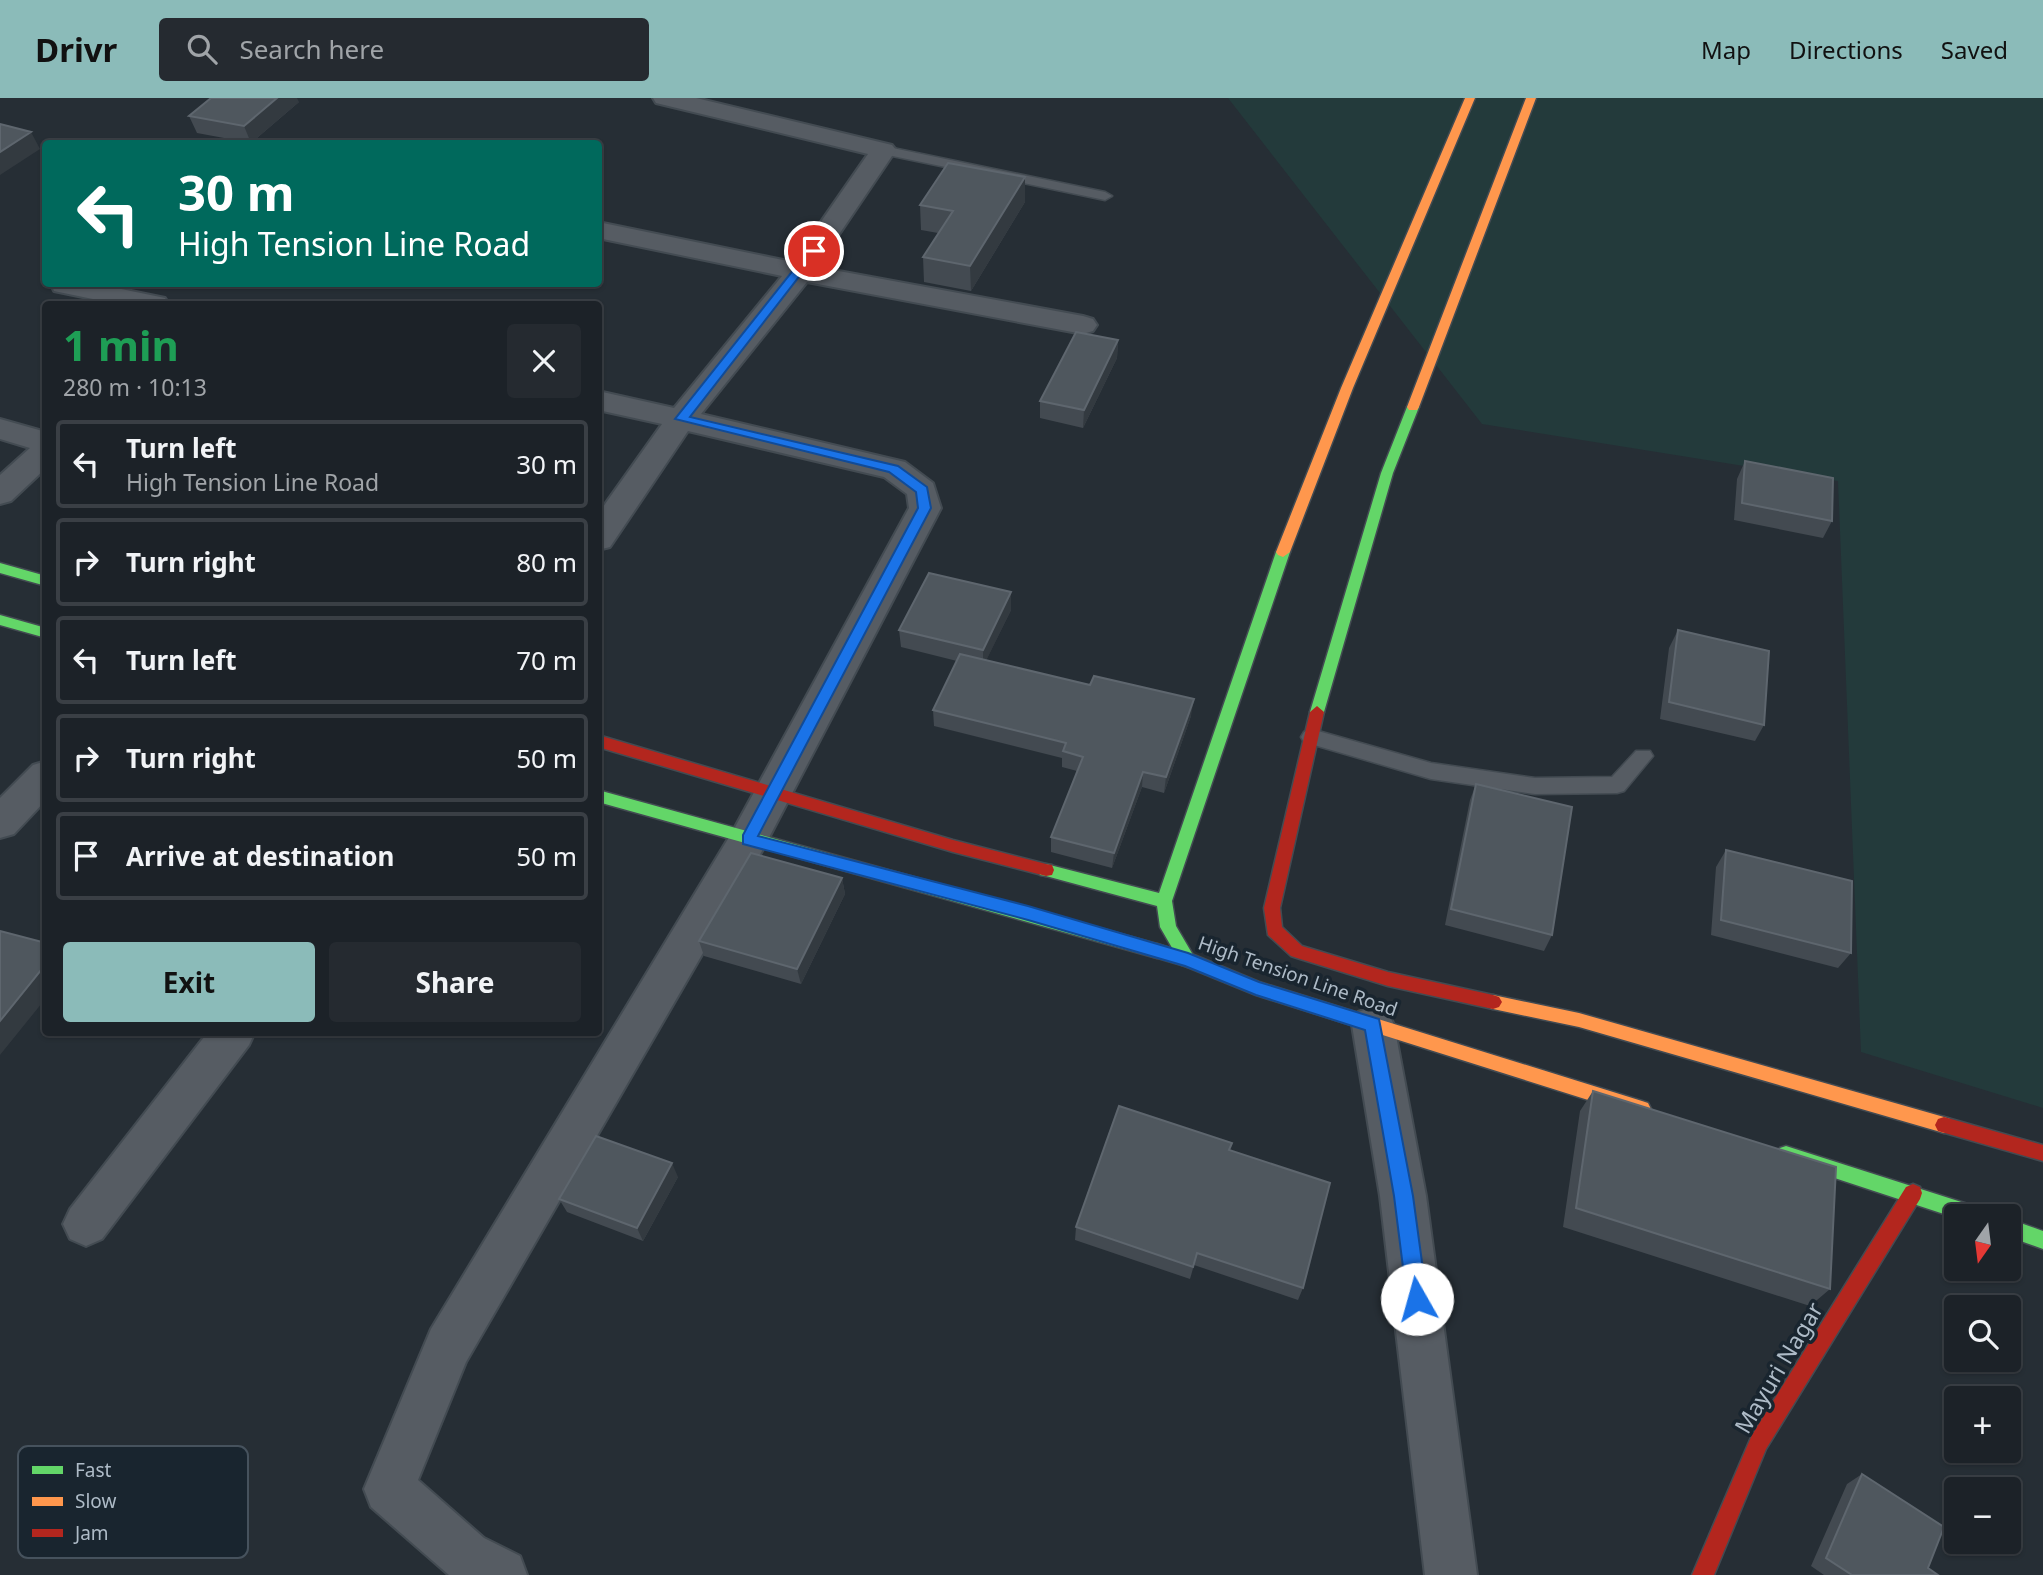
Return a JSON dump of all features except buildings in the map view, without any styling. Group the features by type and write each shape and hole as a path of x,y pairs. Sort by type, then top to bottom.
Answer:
{"main road":[{"path":"1188,960 1168,927 1164,901 1264,602 1347,388 1470,98"},
{"path":"1531,98 1387,473 1327,671 1272,908 1274,930 1297,951 1388,979 1579,1020 1919,1115 2043,1153"},
{"path":"0,568 42,579"},
{"path":"0,620 42,632"},
{"path":"602,742 774,795 1164,901"},
{"name":"High Tension Line Road","path":"602,797 748,840 1028,913 1188,960 1256,988 1662,1115"},
{"path":"1768,1148 1944,1204"},
{"name":"Mayuri Nagar","path":"1703,1575 1759,1442 1913,1193"},
{"path":"2021,1232 2043,1240"}],"street":[{"path":"602,533 681,419 800,272 883,150 664,98"},
{"path":"602,231 800,272 1083,325"},
{"path":"74,287 141,301"},
{"path":"501,1575 466,1556 389,1489 448,1346 774,795 925,508 922,490 894,469 602,402"},
{"path":"0,429 42,441"},
{"path":"0,493 42,454"},
{"path":"0,823 42,779"},
{"path":"1373,1025 1403,1196 1451,1575"},
{"path":"86,1224 231,1036"}],"lane":[{"path":"883,150 1105,196"},
{"path":"1311,737 1431,771 1535,786 1617,785 1643,756"}],"green space":[{"path":"1228,98 2043,98 2043,1108 1861,1052 1838,481 1482,424"}],"traffic: fast":[{"path":"1317,712 1387,473 1413,407"},
{"path":"1188,960 1168,927 1164,901 1283,552"},
{"path":"0,568 42,580"},
{"path":"0,620 42,632"},
{"path":"602,797 1157,951"},
{"path":"1046,870 1164,901"},
{"path":"1786,1154 1944,1205"},
{"path":"2021,1232 2043,1240"}],"traffic: slow":[{"path":"1283,552 1347,388 1470,98"},
{"path":"1413,407 1531,98"},
{"path":"1157,951 1188,960 1256,988 1642,1109"},
{"path":"1493,1002 1579,1020 1944,1125"}],"traffic: jam":[{"path":"1317,712 1272,908 1274,930 1297,951 1388,979 1493,1002"},
{"path":"602,742 953,846 1046,870"},
{"path":"1944,1125 2043,1153"},
{"path":"1703,1575 1759,1442 1913,1193"}],"route":[{"path":"814,251 681,419 894,469 909,477 922,490 925,508 748,840 1028,913 1188,960 1256,988 1373,1025 1403,1196 1417,1299"}]}
